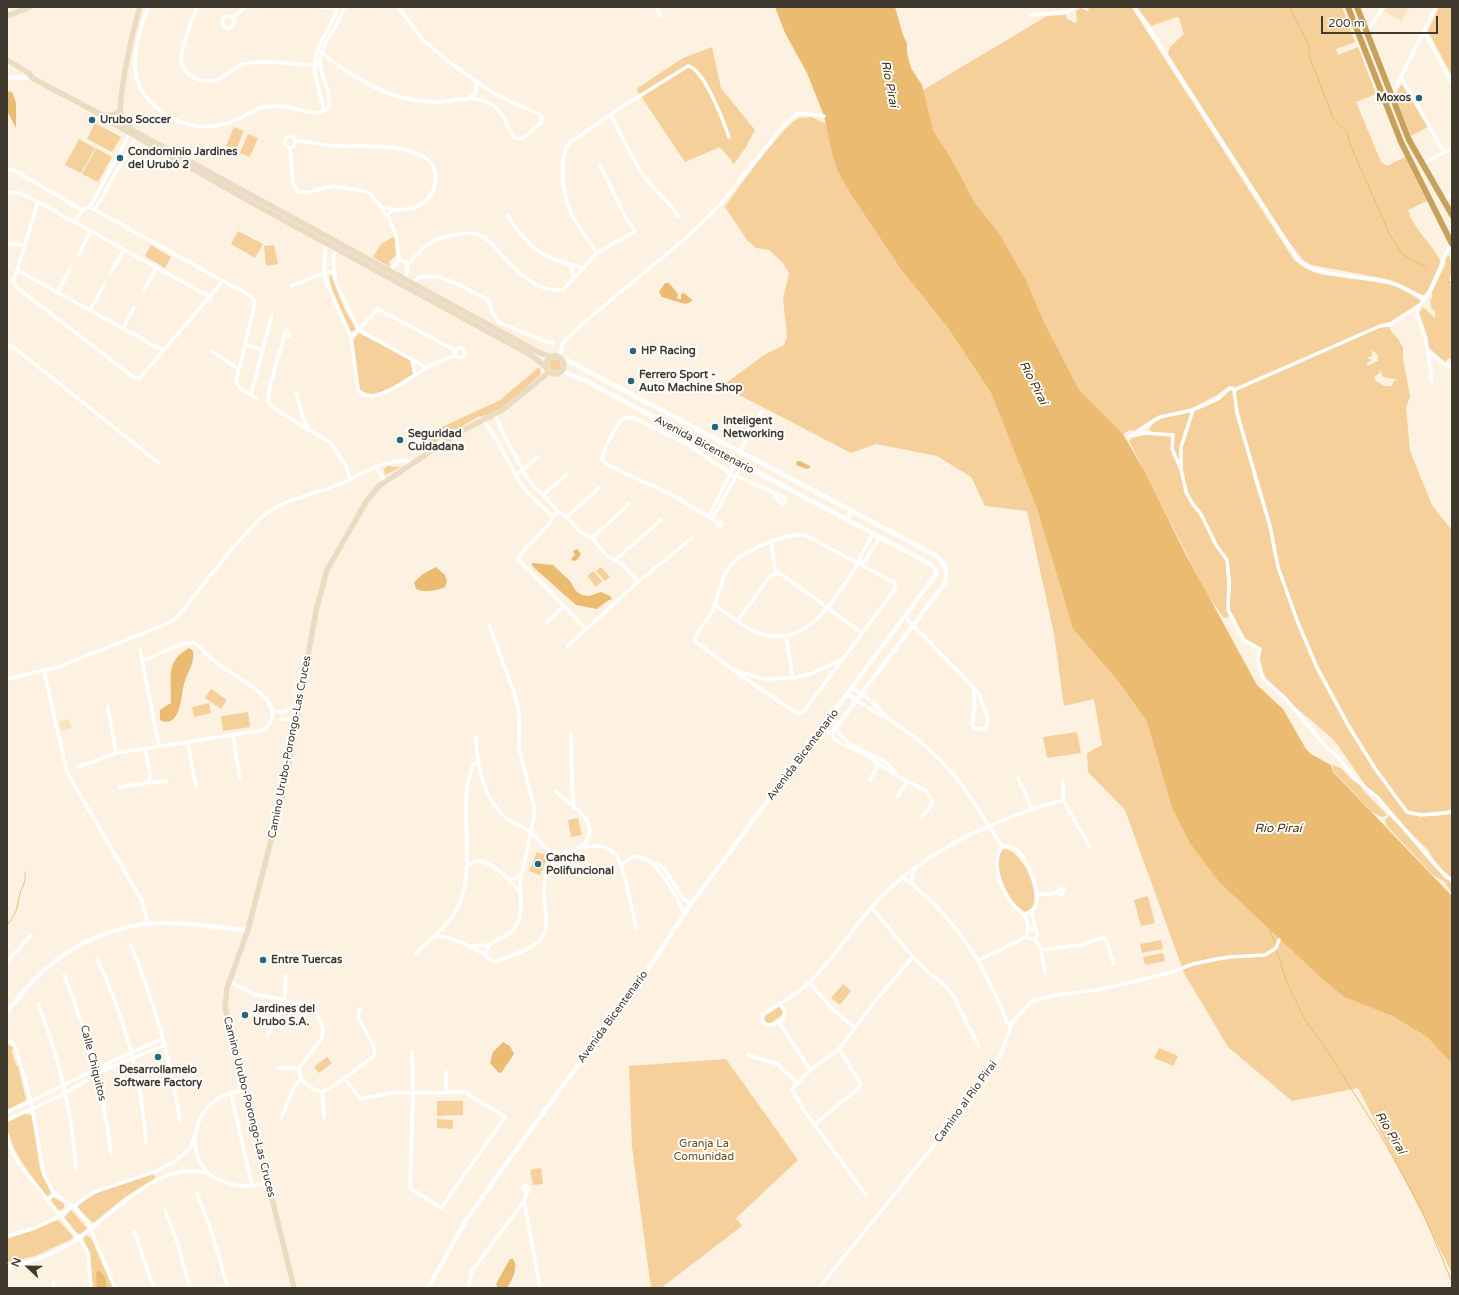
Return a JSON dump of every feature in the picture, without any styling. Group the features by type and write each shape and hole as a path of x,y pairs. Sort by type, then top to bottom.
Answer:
{"highway":[{"path":"1348,7 1401,142 1452,243"},
{"path":"1357,7 1409,140 1452,215"}],"main road":[{"path":"7,16 30,7"},
{"path":"7,60 29,73 32,78 102,115 104,118 133,135 326,243 337,247 405,280 538,352 551,357 561,358 564,365 562,371 555,374 531,355 337,247 132,130 122,120 120,110 126,64 140,7"},
{"path":"102,115 115,115 120,110"},
{"path":"113,123 115,120 122,120"},
{"path":"548,369 547,361 551,357"},
{"name":"Camino Urubo-Porongo-Las Cruces","path":"294,1288 225,1007 226,992 248,930 284,790 298,722 323,580 366,502 375,490 413,462 458,433 495,414 523,395 548,369"}],"street":[{"path":"148,7 138,42 135,70 138,82 153,103 176,121 190,126 212,127 239,119 256,108 284,106 315,112 328,109 330,102 320,64 321,53 337,27 344,7"},
{"path":"197,7 185,42 182,62 185,72 197,79 211,82 219,80 235,67 251,63 271,62 320,64"},
{"path":"232,18 246,7"},
{"path":"318,7 338,7 331,28 318,50 315,64 324,111"},
{"path":"318,50 364,83 394,95 416,100 438,102 469,98 483,100 494,106 502,113 513,136 517,139 523,138 541,123 542,117 539,114 510,102 476,81 424,41 398,7"},
{"path":"656,7 661,16"},
{"path":"1030,15 1067,12 1075,7"},
{"path":"1134,7 1299,261 1312,269 1389,282 1405,288 1424,300"},
{"path":"1367,32 1384,7"},
{"path":"1392,95 1436,7"},
{"path":"1424,31 1452,82"},
{"path":"7,60 7,69"},
{"path":"596,253 571,213 565,188 562,160 563,152 568,144 676,72 690,66 695,69 715,101 729,137"},
{"path":"7,77 32,78"},
{"path":"1401,77 1444,152"},
{"path":"469,98 476,93 476,81"},
{"path":"561,358 562,344 581,325 687,236 720,205 784,125 798,113 824,116"},
{"path":"611,115 643,175 654,188 671,203 678,216"},
{"path":"75,222 82,210 90,207 133,135"},
{"path":"95,209 133,135"},
{"path":"290,148 285,145 286,138 291,137 295,140 323,145 399,148 428,160 435,169 436,180 430,197 421,205 414,208 391,210 387,208 384,210"},
{"path":"290,148 294,145 295,140"},
{"path":"290,148 293,183 297,191 306,193 333,186 364,191 369,193 384,210 384,214 388,215 396,233 399,260 389,272"},
{"path":"1423,164 1452,148"},
{"path":"405,280 408,264 418,252 436,238 458,234 476,234 486,239 518,272 538,285 557,291 563,290 596,253 636,231 626,218 600,165"},
{"path":"7,168 17,172 82,210"},
{"path":"7,192 20,193 38,202 210,297"},
{"path":"1444,200 1452,195"},
{"path":"38,202 13,281 16,287 130,376 140,378 224,281"},
{"path":"90,207 251,296 255,302 236,382 237,385 257,398"},
{"path":"388,215 391,210"},
{"path":"507,215 522,238 530,246 549,257 571,266 584,268"},
{"path":"78,255 91,231"},
{"path":"326,243 324,273 327,284 351,337 358,390 362,395 369,397 387,391 456,353 378,309 360,330 351,337"},
{"path":"1432,381 1426,340 1417,314 1420,306 1431,290 1452,243"},
{"path":"7,244 24,245"},
{"path":"337,247 333,260 334,272 343,300 360,330 427,368"},
{"path":"110,274 124,250"},
{"path":"399,260 408,264"},
{"path":"58,292 71,266"},
{"path":"571,266 574,279"},
{"path":"144,290 156,268"},
{"path":"17,270 164,351"},
{"path":"291,286 324,273 334,272"},
{"path":"411,284 420,277 439,277 453,282 488,300 494,316 500,323 511,329 553,343"},
{"path":"90,310 104,285"},
{"path":"1420,306 1389,325 1380,326 1234,390 1230,388 1218,399 1193,410 1160,418 1130,436 1146,433 1173,435 1172,449 1181,469 1186,492 1192,503 1201,514 1216,545 1227,560 1230,580 1228,610 1244,640 1260,649 1258,658 1262,675 1286,699 1327,748 1338,757 1355,779 1377,797 1437,867 1452,881"},
{"path":"123,328 134,307"},
{"path":"251,394 272,315"},
{"path":"283,337 270,386 268,402 275,409 330,442 347,468 350,478"},
{"path":"245,345 263,350"},
{"path":"7,346 16,349 160,464"},
{"path":"1427,350 1443,363 1452,367"},
{"path":"212,351 238,370"},
{"name":"Avenida Bicentenario","path":"561,358 623,389 852,510 935,555 943,561 946,568 944,584 831,734"},
{"path":"412,359 415,375"},
{"name":"Avenida Bicentenario","path":"431,1287 474,1210 646,972 691,904 853,688 934,577 936,571 930,564 586,381 562,371"},
{"path":"586,381 590,372"},
{"path":"618,398 623,389"},
{"path":"1234,390 1237,413 1270,526 1278,568 1298,623 1320,673 1349,727 1376,770 1407,812 1421,815 1436,815 1452,812"},
{"path":"296,392 304,421 310,430"},
{"path":"1181,469 1181,447 1193,410"},
{"path":"740,451 762,411"},
{"path":"495,414 522,470 533,486 543,494 559,512 567,517 579,531 592,538 606,555 622,564 638,582"},
{"path":"717,522 676,497 608,465 602,460 602,454 619,422 624,418 634,418 687,444 731,474 773,493"},
{"path":"483,420 492,431 525,490 552,516"},
{"path":"492,431 500,426"},
{"path":"516,475 538,457"},
{"path":"7,679 58,667 169,623 181,612 218,566 262,517 281,505 350,478 376,466 406,461 413,462"},
{"path":"711,518 736,462"},
{"path":"711,518 742,465"},
{"path":"376,466 385,482"},
{"path":"543,494 567,474"},
{"path":"567,517 599,488"},
{"path":"592,538 629,504"},
{"path":"847,520 852,510"},
{"path":"559,512 552,516 550,522 518,556 518,559 586,629"},
{"path":"615,560 661,520"},
{"path":"802,534 858,564 895,583 895,589 804,711 798,714 733,670 695,641 696,636 707,621 715,604 725,575 734,561 771,542 790,535 802,534"},
{"path":"715,604 757,632 771,636 786,636 804,630 828,607 858,564 873,534"},
{"path":"568,646 638,582 692,536"},
{"path":"858,564 865,561 879,538"},
{"path":"898,547 903,544 903,538"},
{"path":"771,542 776,573"},
{"path":"930,564 935,555"},
{"path":"738,620 770,576 776,573 783,574 862,633"},
{"path":"547,622 564,606"},
{"path":"905,617 912,626 973,687 982,697 988,719 987,726 983,730 974,728 972,724 975,705 973,687"},
{"path":"469,946 489,945 513,931 521,909 520,892 522,874 532,834 534,806 519,749 519,713 515,695 489,625"},
{"path":"786,636 793,678"},
{"path":"78,767 116,753 264,730 269,726 273,711 266,697 214,661 195,643 184,642 142,662"},
{"path":"140,650 158,746"},
{"path":"733,670 764,679 793,678 812,674 843,659"},
{"path":"44,671 67,772 142,902 148,924"},
{"path":"853,688 871,701 886,717 921,742 940,760 960,782 1002,846"},
{"path":"848,694 878,714 886,717"},
{"path":"273,711 281,712 289,710 301,702"},
{"path":"108,707 116,753"},
{"path":"272,718 280,718 298,722"},
{"path":"827,722 836,729 840,737 887,764 897,775"},
{"path":"822,728 831,734 836,741 866,755 878,765 926,791 932,798 931,807 921,818"},
{"path":"571,733 574,808"},
{"path":"233,735 240,780"},
{"path":"476,738 477,762 489,796 496,808 505,817 532,834 545,848 561,854"},
{"path":"188,742 196,787"},
{"path":"145,748 150,778 154,783"},
{"path":"415,954 452,917 457,908 464,887 466,869 467,789 473,765 477,762"},
{"path":"870,780 878,765"},
{"path":"147,783 150,778"},
{"path":"1018,778 1032,809"},
{"path":"119,787 167,781"},
{"path":"1063,781 1063,800 1090,847"},
{"path":"896,797 907,782"},
{"path":"555,791 587,819 590,825 589,837 582,846"},
{"path":"780,1003 785,1012 783,1019 779,1022 767,1025 763,1023 761,1018 762,1015 810,982 881,896 902,877 944,849 988,826 1032,809 1063,800"},
{"path":"434,936 446,937 469,946 486,955 489,960 495,962 536,945 541,939 546,924 544,896 545,881 551,866 561,854 582,846 600,846 609,849 616,855 621,866 636,928"},
{"path":"1002,846 1009,846 1018,852 1033,879 1037,895 1035,907 1032,911 1024,914"},
{"path":"1002,846 996,859 1000,879 1010,901 1024,914 1029,924 1028,936"},
{"path":"621,866 626,860 633,856 640,856 652,864 678,901 684,914"},
{"path":"466,869 471,863 479,861 489,864 508,878 520,892"},
{"path":"652,864 659,864 665,870 683,898 691,904"},
{"path":"912,882 915,869"},
{"path":"508,878 515,879 522,874"},
{"path":"902,877 912,882 945,916 967,942 993,986 1007,1022 1011,1025"},
{"path":"1037,895 1057,892"},
{"path":"678,901 683,898"},
{"path":"872,908 913,957 929,973 945,985 954,996 979,1046"},
{"path":"1032,911 1036,931 1035,938 1041,950 1046,972"},
{"path":"7,1010 38,975 76,947 114,931 148,924 165,923 248,930"},
{"path":"1028,931 1032,929 1036,931"},
{"path":"7,962 31,935"},
{"path":"979,960 1028,936"},
{"path":"1028,936 1032,939 1035,938"},
{"path":"1041,950 1080,945 1104,937 1106,939 1109,954 1114,964"},
{"name":"Camino al Rio Pirai","path":"819,1288 963,1109 1000,1056 1011,1025 1032,1001 1056,995 1097,990 1166,974 1193,964 1212,960 1229,957 1265,955 1276,948 1279,940"},
{"path":"486,955 489,945"},
{"path":"131,946 145,979 164,1039 180,1122"},
{"path":"866,1196 814,1124 792,1089 810,1070 839,1049 854,1027 913,957"},
{"path":"97,959 109,988 132,1058 142,1102 146,1142"},
{"name":"Calle Chiquitos","path":"64,975 84,1025 98,1073 111,1154"},
{"path":"267,1037 284,1002 286,976"},
{"path":"229,981 255,995 284,1002 304,1004 310,1007 322,1021 322,1038 299,1068 301,1079 308,1086 322,1092"},
{"path":"810,982 832,1010 854,1027"},
{"path":"38,1004 50,1037 66,1093 76,1168"},
{"path":"322,1092 374,1056 375,1052 359,1015 360,1009"},
{"path":"779,1022 810,1070"},
{"path":"7,1112 64,1086 96,1068 164,1039"},
{"path":"7,1042 11,1042 16,1048 31,1102 44,1175 48,1184 57,1195 72,1206 88,1223 115,1288"},
{"path":"7,1120 32,1110 66,1093 98,1073 165,1045"},
{"path":"814,1124 860,1087 860,1083 839,1049"},
{"path":"344,1078 361,1099 388,1093 413,1094 465,1092 505,1117 441,1208 410,1188 413,1094 412,1051"},
{"path":"748,1055 777,1064 798,1082"},
{"path":"278,1068 299,1068"},
{"path":"446,1072 446,1093"},
{"path":"281,1118 295,1085 301,1079"},
{"path":"7,1236 36,1228 59,1216 72,1206 105,1187 159,1170 186,1153 192,1145 206,1108 218,1098 245,1089"},
{"path":"322,1092 324,1117"},
{"path":"231,1094 252,1185"},
{"path":"7,1134 13,1153 20,1165 59,1216 79,1238 88,1253 91,1288"},
{"path":"195,1136 197,1153 208,1173"},
{"path":"159,1170 160,1174 164,1178"},
{"path":"7,1267 47,1255 79,1238 137,1192 156,1181 184,1170 208,1173 233,1185 268,1183"},
{"path":"154,1172 157,1175 156,1181"},
{"path":"187,1288 228,1287 212,1233 197,1193"},
{"path":"468,1288 472,1271 524,1201 526,1194"},
{"path":"48,1202 51,1196 57,1195"},
{"path":"524,1201 540,1288"},
{"path":"164,1210 177,1242 190,1288"},
{"path":"134,1231 154,1288"},
{"path":"53,1282 54,1288"}],"shaded area":[{"path":"1387,7 1410,7 1401,21 1384,11"},
{"path":"69,719 72,728 61,731 59,722"}],"green space":[{"path":"1088,7 1132,8 1294,260 1303,267 1323,275 1372,281 1404,289 1415,294 1421,302 1390,322 1384,323 1237,387 1229,386 1217,395 1192,408 1156,417 1135,431 1130,430 1123,434 1079,391 1045,324 1026,280 999,233 975,203 951,158 933,130 923,90 1047,16 1066,15 1066,18 1075,23 1077,21 1076,12 1078,9 1081,8 1089,12"},
{"path":"1137,7 1342,7 1355,42 1336,49 1338,55 1358,47 1376,94 1356,102 1381,162 1387,166 1405,157 1427,201 1408,210 1419,231 1438,256 1441,263 1426,294 1423,295 1396,282 1382,278 1311,265 1303,260 1283,234 1168,54 1170,47 1184,34 1179,18 1177,17 1151,26"},
{"path":"1439,7 1452,7 1452,76 1428,31"},
{"path":"712,47 721,88 755,130 746,147 734,164 720,147 685,162 636,89 683,58"},
{"path":"1401,85 1428,127 1411,136 1395,95"},
{"path":"811,117 827,124 850,193 900,268 948,328 991,393 1037,509 1073,629 1117,680 1147,722 1172,808 1220,883 1321,978 1344,997 1392,1016 1419,1032 1428,1038 1452,1064 1452,1273 1358,1088 1292,1101 1228,1047 1184,973 1125,810 1088,772 1087,753 1102,745 1094,699 1064,706 1054,634 1027,511 985,506 971,477 937,456 876,444 851,453 722,386 764,355 784,345 787,337 783,298 789,274 783,263 769,250 756,248 747,240 725,207 783,131 792,122 799,118"},
{"path":"95,123 121,137 112,152 87,139"},
{"path":"234,127 244,131 236,150 226,146"},
{"path":"248,134 258,138 250,157 240,153"},
{"path":"79,139 95,148 81,173 65,165"},
{"path":"96,148 112,157 98,182 82,174"},
{"path":"238,231 263,244 255,258 231,244"},
{"path":"395,236 396,255 389,262 390,267 373,257 381,244"},
{"path":"151,245 171,257 165,268 145,256"},
{"path":"274,245 278,264 266,266 264,246"},
{"path":"1448,254 1452,267 1449,279 1452,287 1452,360 1449,358 1445,362 1428,347 1428,339 1419,312 1423,307 1435,318 1435,311 1431,308 1430,299 1432,298 1432,292 1446,263 1445,260"},
{"path":"331,275 344,308 356,329 354,331 351,332 332,289 329,276"},
{"path":"1389,326 1403,348 1403,358 1410,396 1406,408 1410,451 1432,505 1452,531 1452,811 1426,814 1408,811 1377,769 1349,723 1318,665 1298,619 1279,566 1236,402 1236,391 1380,327","holes":["1372,350 1378,355 1378,361 1367,366 1367,363 1372,360 1367,358 1372,356","1380,370 1383,377 1399,380 1394,381 1392,386 1384,386 1375,380 1374,376 1379,374"]},
{"path":"359,333 410,360 413,374 394,386 379,393 365,393 360,389 353,340"},
{"path":"553,359 557,359 561,365 557,371 553,371 549,367 549,363"},
{"path":"539,367 541,374 504,406 487,415 478,417 425,448 421,442 442,427 500,400"},
{"path":"1230,390 1233,391 1254,480 1269,527 1273,552 1302,636 1353,735 1408,814 1437,816 1452,813 1452,894 1445,882 1433,875 1386,825 1385,820 1389,816 1407,833 1446,880 1450,879 1434,860 1428,850 1373,796 1334,740 1293,705 1266,679 1260,665 1261,650 1245,640 1229,609 1231,586 1229,566 1188,495 1182,470 1181,452 1193,412 1220,399"},
{"path":"1191,412 1180,448 1180,465 1172,448 1173,433 1153,433 1149,430 1156,421 1167,416"},
{"path":"1148,433 1170,434 1173,437 1171,446 1181,469 1193,508 1200,515 1226,561 1229,616 1227,618 1223,617 1207,594 1129,441 1134,436"},
{"path":"387,466 401,467 385,475 384,469"},
{"path":"601,567 610,577 605,581 596,571"},
{"path":"593,571 602,581 596,587 587,576"},
{"path":"211,689 227,700 221,709 205,698"},
{"path":"209,703 211,713 194,717 192,707"},
{"path":"248,712 250,727 223,731 221,716"},
{"path":"1077,732 1081,753 1047,758 1043,737"},
{"path":"1333,765 1342,769 1352,780 1361,785 1362,789 1387,815 1382,817 1372,812 1333,771"},
{"name":"Cancha Polifuncional","path":"578,818 582,835 571,837 568,820"},
{"path":"1004,849 1012,852 1019,859 1026,868 1030,878 1034,889 1034,899 1032,907 1027,912 1021,910 1011,898 1006,890 1000,874 998,860 1001,851"},
{"name":"Cancha Polifuncional","path":"537,852 548,856 540,875 529,871"},
{"path":"1148,896 1155,923 1141,926 1134,900"},
{"path":"1161,940 1163,949 1142,953 1140,944"},
{"path":"1163,953 1165,961 1145,965 1143,957"},
{"path":"843,984 851,991 840,1005 831,998"},
{"path":"779,1007 783,1014 770,1024 766,1022 764,1019 766,1015"},
{"path":"7,1044 13,1047 12,1052 16,1065 18,1066 26,1100 7,1110"},
{"path":"1159,1048 1178,1056 1173,1066 1154,1058"},
{"path":"327,1057 332,1063 319,1073 314,1067"},
{"name":"Granja La Comunidad","path":"726,1059 798,1160 736,1218 742,1226 661,1288 651,1288 632,1147 629,1066"},
{"path":"437,1101 463,1101 463,1115 437,1116"},
{"path":"24,1114 31,1115 32,1118 40,1169 51,1193 47,1197 21,1160 9,1138 7,1129 8,1122"},
{"path":"437,1119 453,1120 453,1129 437,1128"},
{"path":"541,1168 543,1184 533,1185 530,1170"},
{"path":"152,1174 156,1177 154,1179 125,1197 93,1223 78,1206 83,1201 101,1191"},
{"path":"51,1197 64,1204 64,1208 58,1211 50,1199"},
{"path":"71,1210 87,1229 80,1234 76,1233 64,1218"},
{"path":"58,1220 73,1236 72,1239 35,1256 7,1263 7,1239"},
{"path":"86,1235 91,1238 113,1288 93,1288 90,1253 83,1239"}],"water":[{"name":"Río Piraí","path":"775,7 895,7 903,35 907,43 907,53 911,68 922,85 933,130 951,158 975,203 999,233 1026,280 1045,324 1079,390 1123,434 1145,472 1185,553 1257,685 1283,709 1306,749 1311,754 1331,765 1333,772 1452,896 1452,1064 1428,1038 1419,1032 1392,1016 1344,997 1321,978 1220,883 1190,843 1172,808 1147,722 1117,680 1073,629 1037,509 991,393 948,328 900,268 850,193 838,171 832,153 824,116 807,73 785,33"},
{"path":"7,91 12,92 16,103 16,128 7,111"},
{"path":"665,283 669,283 678,294 678,299 681,299 681,294 684,293 692,300 691,302 685,304 662,297 659,292"},
{"path":"797,461 810,466 810,468 807,469 796,465"},
{"path":"577,549 581,554 577,560 573,561 571,559 575,555 573,551"},
{"path":"532,563 553,565 570,581 576,591 582,595 589,596 601,592 610,596 612,599 597,609 576,605 532,566"},
{"path":"436,567 445,575 447,582 445,587 430,591 416,589 414,582 423,574"},
{"path":"189,648 193,651 193,660 185,680 179,710 172,720 167,722 160,720 160,710 171,703 171,671 173,665 181,653"},
{"path":"503,1042 510,1046 514,1054 501,1073 498,1072 490,1063 493,1052"},
{"path":"510,1259 513,1259 515,1262 513,1277 507,1288 498,1288 496,1284"},
{"path":"98,1270 105,1278 105,1288 97,1288 96,1273"}],"waterway":[{"path":"1289,7 1309,45 1309,55 1333,118 1347,132 1350,144 1389,233 1405,256 1426,267"},
{"path":"1447,281 1452,283"},
{"path":"7,925 16,911 24,882 25,872"},
{"name":"Río Piraí","path":"1270,930 1276,946"},
{"name":"Río Piraí","path":"1276,949 1287,983 1305,1020 1328,1052 1381,1136 1422,1210 1452,1282"}],"place":[{"name":"Moxos","path":"1419,98"},
{"name":"Urubo Soccer","path":"92,120"},
{"name":"Condominio Jardines del Urubó 2","path":"120,158"},
{"name":"HP Racing","path":"633,351"},
{"name":"Ferrero Sport - Auto Machine Shop","path":"631,381"},
{"name":"Inteligent Networking","path":"715,427"},
{"name":"Seguridad Cuidadana","path":"400,440"},
{"name":"Cancha Polifuncional","path":"538,864"},
{"name":"Entre Tuercas","path":"263,960"},
{"name":"Jardines del Urubo S.A.","path":"245,1015"},
{"name":"Desarrollamelo Software Factory","path":"158,1057"}]}
